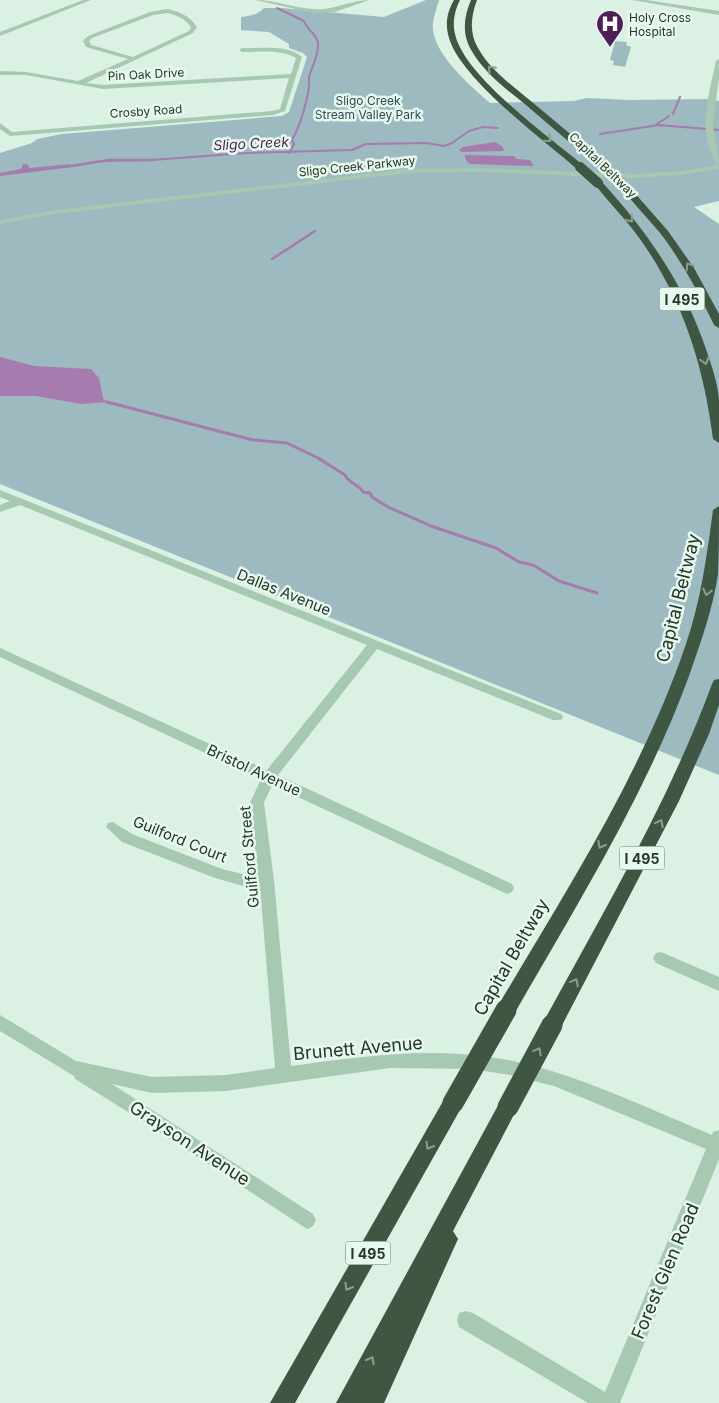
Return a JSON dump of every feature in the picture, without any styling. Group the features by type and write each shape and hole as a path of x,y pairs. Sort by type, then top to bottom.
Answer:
{"highway":[{"name":"Capital Beltway","path":"457,0 450,24 452,35 456,47 473,72 598,183 617,202 653,248 684,302 695,330 708,371 719,439"},
{"name":"Capital Beltway","path":"474,0 468,16 468,25 474,47 490,70 622,184 676,247 696,277 719,325"},
{"name":"Capital Beltway","path":"282,1403 634,786 665,720 699,622 712,571 719,510"},
{"name":"I 495","path":"348,1403 671,801 701,734 719,684"},
{"path":"372,1403 508,1107"}],"street":[{"path":"0,34 88,0"},
{"path":"258,0 274,2 301,10 328,11 366,0"},
{"path":"634,0 719,13"},
{"path":"78,84 184,37 194,27 192,23 177,13 159,11 90,37 86,41 88,46 92,48 134,59"},
{"path":"242,50 295,53 299,57 294,76"},
{"path":"719,60 708,128 711,148 719,161"},
{"name":"Pin Oak Drive","path":"0,73 32,73 103,88 294,76"},
{"name":"Crosby Road","path":"10,134 273,113 283,110 294,76"},
{"path":"0,125 21,143"},
{"name":"Sligo Creek Parkway","path":"0,222 56,212 408,171 478,170 636,176 681,173 719,167"},
{"name":"Dallas Avenue","path":"0,494 557,717"},
{"path":"0,509 19,501"},
{"name":"Guilford Street","path":"284,1074 267,880 257,803 269,777 374,644"},
{"name":"Bristol Avenue","path":"0,652 507,888"},
{"name":"Guilford Court","path":"112,827 127,838 213,871 243,880 267,880"},
{"path":"661,958 719,984"},
{"name":"Brunett Avenue","path":"0,1022 73,1068 152,1085 226,1083 390,1061 472,1062 510,1068 555,1079 718,1143"},
{"name":"Grayson Avenue","path":"73,1068 142,1111 306,1220"},
{"name":"Forest Glen Road","path":"610,1403 718,1143"},
{"path":"466,1320 606,1403"}],"green space":[{"name":"Sligo Creek Stream Valley Park","path":"426,0 439,0 433,23 434,34 444,56 462,77 490,103 574,101 587,98 630,100 709,99 719,101 719,201 694,207 719,224 719,775 0,484 0,153 32,143 37,139 62,134 282,116 289,112 307,57 303,53 289,48 289,44 269,32 241,30 241,17 251,16 264,8 282,8 384,17"},
{"path":"613,41 627,42 626,45 631,47 625,67 613,65 614,61 610,60 615,42"}],"shaded area":[{"path":"495,142 503,147 504,151 462,152 459,150 463,147"},
{"path":"465,155 514,156 517,159 530,160 534,166 470,164 466,161"},
{"path":"23,164 27,164 30,168 71,164 64,168 0,176 0,173 21,169"},
{"path":"0,357 34,366 91,369 99,378 103,398 107,402 81,404 36,396 0,396"}],"waterway":[{"path":"277,8 304,21 316,37 318,43 309,77 309,88 304,108 292,140 294,144 290,152"},
{"path":"673,114 680,97"},
{"path":"657,124 669,116"},
{"path":"600,134 659,125 719,130"},
{"name":"Sligo Creek","path":"290,152 352,150 366,144 427,143 444,146 452,143 469,131 483,127 498,128"},
{"name":"Sligo Creek","path":"152,160 290,152"},
{"name":"Sligo Creek","path":"103,161 152,160"},
{"name":"Sligo Creek","path":"103,161 152,160"},
{"name":"Sligo Creek","path":"65,167 103,161"},
{"path":"272,259 315,231"},
{"path":"107,402 253,440 287,443 318,458 345,475 363,492 370,493 372,497 388,507 431,526 496,548 519,562 533,565 559,581 597,593"}],"place":[{"name":"Holy Cross Hospital","path":"610,48"}]}
